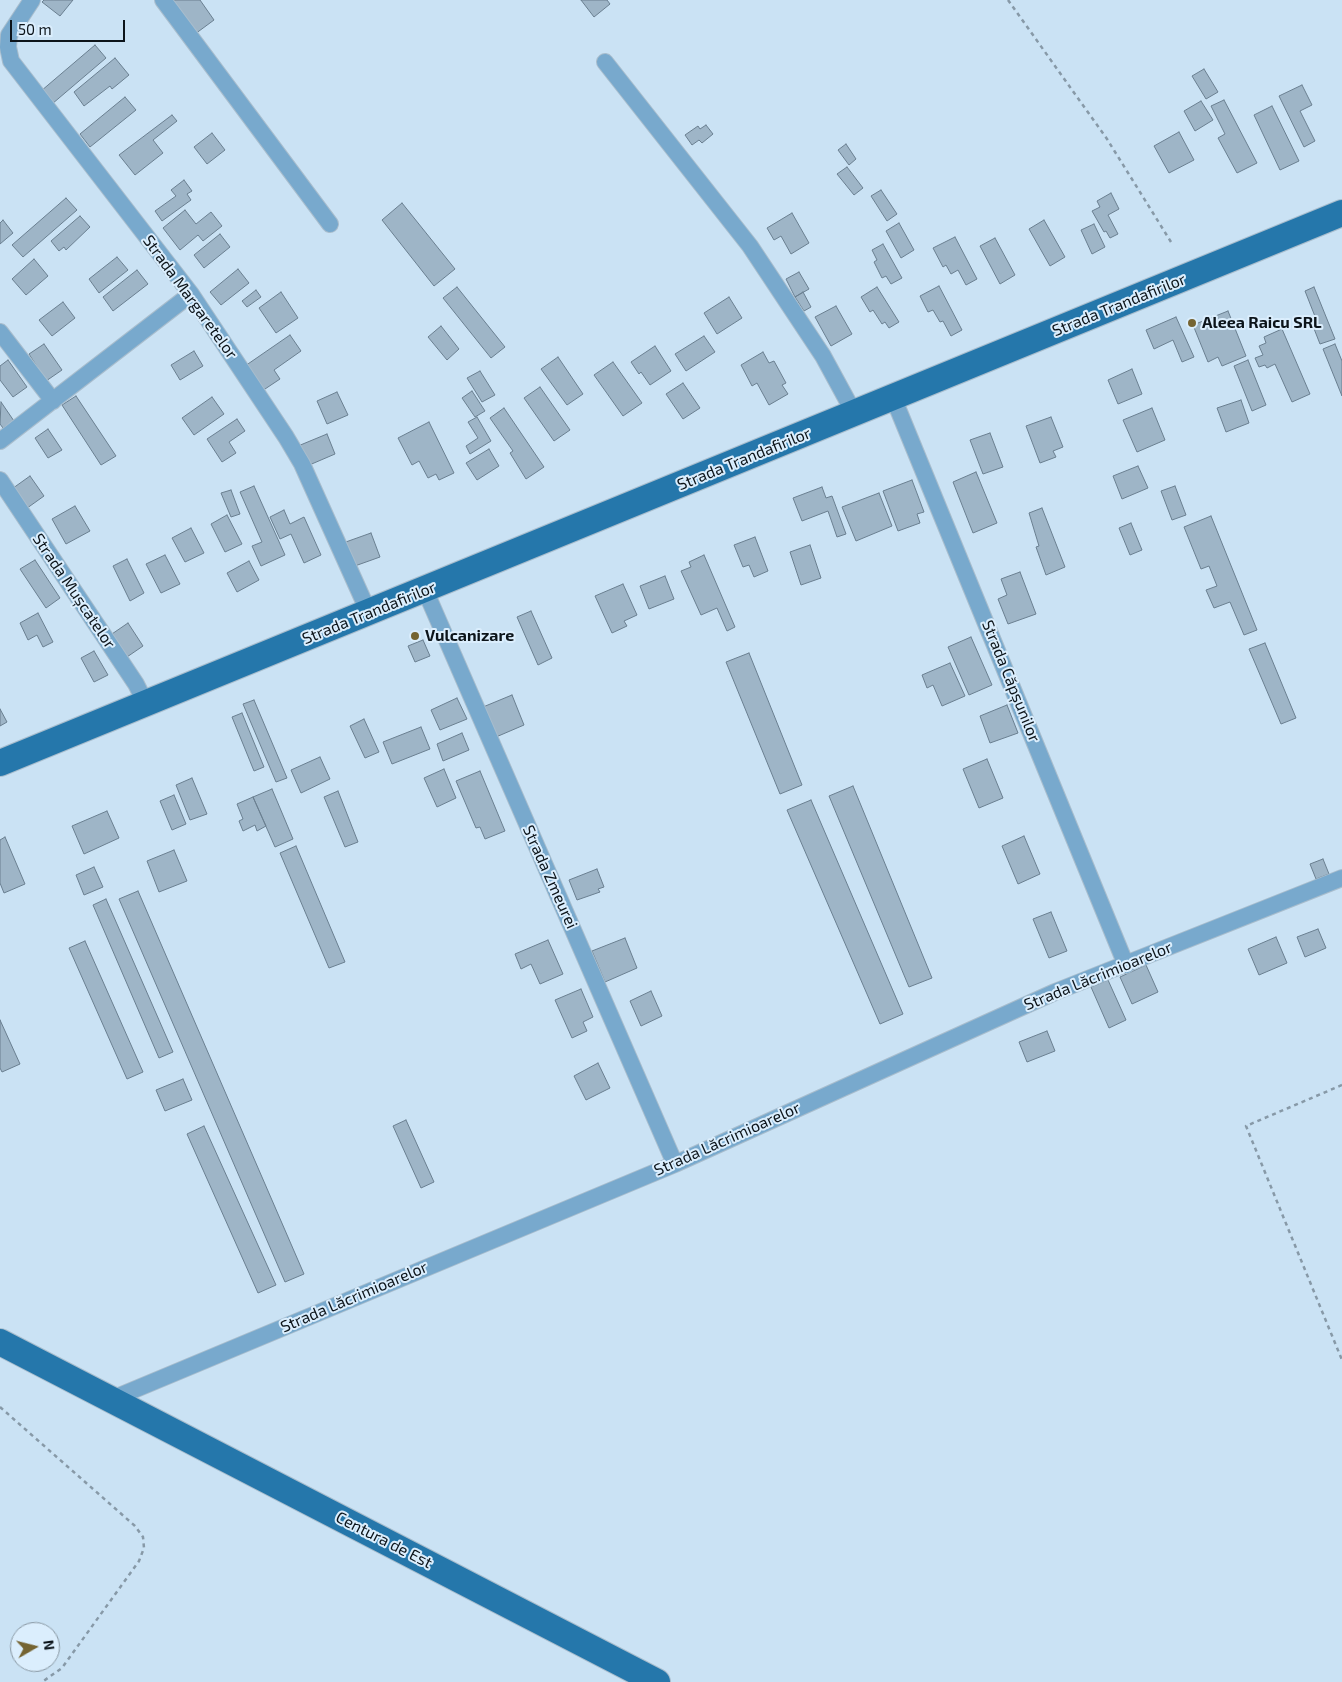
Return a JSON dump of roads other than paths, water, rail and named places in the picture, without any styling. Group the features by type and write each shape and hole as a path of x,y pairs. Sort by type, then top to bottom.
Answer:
{"main road":[{"name":"Strada Trandafirilor","path":"0,764 1342,213"},
{"name":"Centura de Est","path":"0,1342 112,1398 657,1682"}],"street":[{"name":"Strada Margaretelor","path":"32,0 9,35 8,46 11,61 191,294 290,444 369,613"},
{"path":"163,0 330,224"},
{"path":"605,62 750,246 823,356 854,413"},
{"path":"0,441 191,294"},
{"path":"0,332 52,401"},
{"name":"Strada Căpșunilor","path":"893,397 1126,965"},
{"name":"Strada Mușcatelor","path":"0,480 136,684 146,704"},
{"name":"Strada Zmeurei","path":"425,590 675,1164"},
{"name":"Strada Lăcrimioarelor","path":"112,1398 675,1164 1054,992 1342,878"}],"place":[{"name":"Aleea Raicu SRL","path":"1192,323"},
{"name":"Vulcanizare","path":"415,636"}]}
